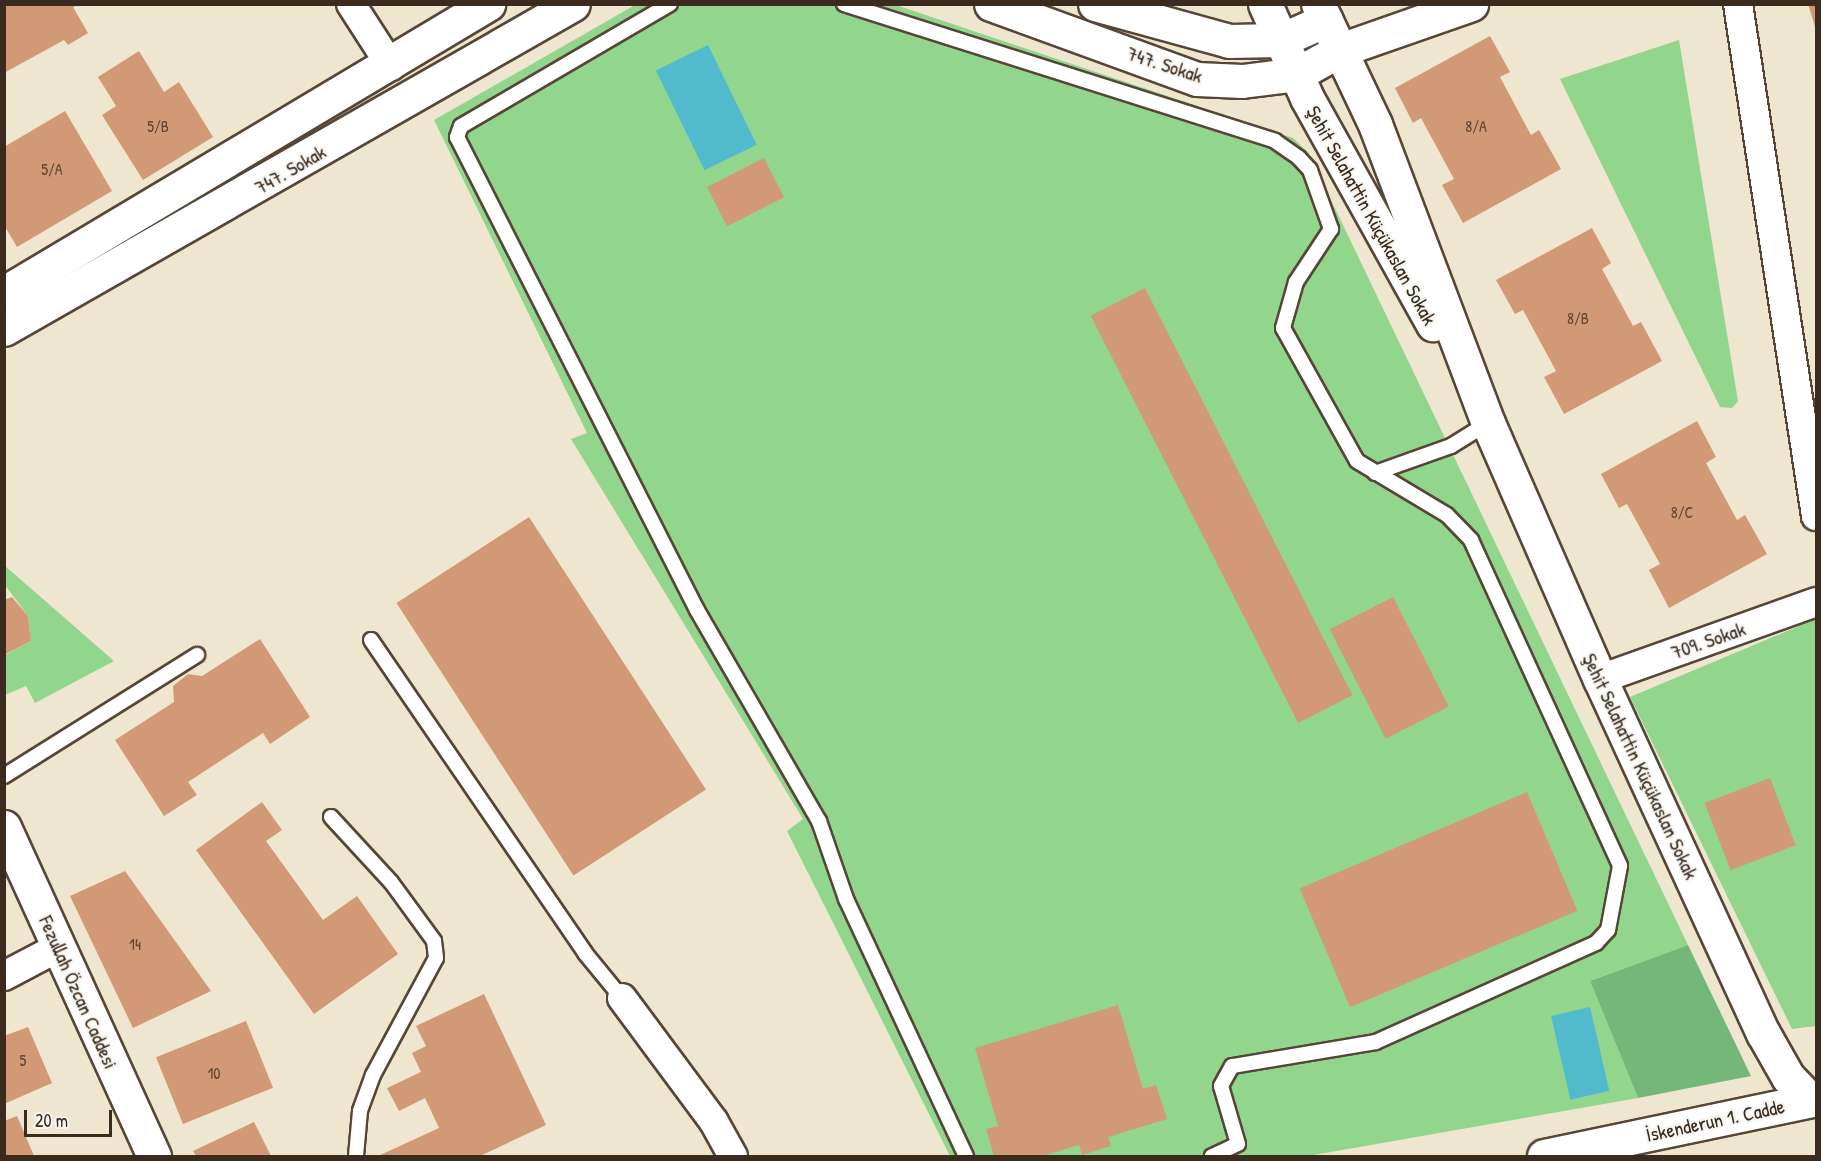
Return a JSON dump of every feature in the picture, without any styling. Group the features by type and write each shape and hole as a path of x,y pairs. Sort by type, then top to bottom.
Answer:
{"street":[{"path":"351,4 391,66"},
{"path":"4,293 391,66 488,4"},
{"name":"747. Sokak","path":"4,329 573,4"},
{"name":"747. Sokak","path":"991,4 1197,79 1242,81 1297,74 1340,50 1470,4"},
{"path":"1095,4 1229,41 1281,40 1322,12"},
{"name":"Şehit Selahattin Küçükaslan Sokak","path":"1265,4 1297,74 1488,423"},
{"path":"1738,4 1816,516"},
{"name":"Şehit Selahattin Küçükaslan Sokak","path":"1322,12 1375,124 1488,423 1600,678 1763,1033 1788,1077 1814,1099"},
{"name":"709. Sokak","path":"1600,678 1816,602"},
{"name":"Fezullah Özcan Caddesi","path":"4,827 154,1156"},
{"path":"4,976 59,947"},
{"path":"622,998 714,1122 733,1156"},
{"name":"İskenderun 1. Cadde","path":"1544,1156 1814,1099"}],"lane":[{"path":"670,4 461,126 457,136 697,610 819,821 846,899 966,1156"},
{"path":"844,4 1291,149 1310,170 1331,229 1296,282 1283,328 1357,461 1447,515 1471,540 1620,866 1619,892 1608,930 1596,943 1457,1009 1376,1042 1232,1066 1221,1086 1238,1144 1212,1156"},
{"path":"1375,473 1451,446 1488,423"},
{"path":"371,640 585,953 622,998"},
{"path":"4,776 197,656"},
{"path":"331,817 392,882 434,941 436,958 373,1075 360,1111 356,1156"}],"green space":[{"path":"893,4 1293,138 1308,152 1688,945 1590,981 1638,1098 1308,1156 950,1156 787,831 803,819 571,439 587,433 434,120 635,5"},
{"path":"1679,40 1738,401 1732,408 1720,407 1560,79"},
{"path":"4,565 114,661 35,703 26,686 5,695 5,655 31,641 28,616 5,585"},
{"path":"1816,619 1816,1026 1792,1029 1630,697"},
{"path":"1688,945 1751,1076 1638,1098 1590,981"}],"water":[{"path":"708,45 757,145 705,170 656,70"},
{"path":"1590,1007 1609,1091 1570,1100 1551,1016"}],"building":[{"path":"1808,4 1816,4 1816,30"},
{"path":"4,5 79,5 73,7 88,33 68,45 64,40 4,73"},
{"path":"1490,36 1510,72 1500,77 1531,135 1539,130 1561,169 1463,223 1442,185 1454,179 1421,118 1413,123 1395,88"},
{"path":"139,51 164,92 179,82 213,137 143,180 102,115 116,106 98,77"},
{"path":"65,111 112,191 17,247 4,225 4,147"},
{"path":"764,158 784,197 727,226 707,187"},
{"path":"1592,228 1611,263 1602,269 1633,326 1641,322 1662,361 1564,414 1544,377 1556,371 1523,310 1515,314 1496,280"},
{"path":"1145,288 1352,695 1298,723 1091,316"},
{"path":"1697,421 1716,457 1706,463 1737,520 1745,515 1767,554 1669,608 1649,570 1660,564 1627,504 1619,508 1601,474"},
{"path":"529,517 706,790 573,876 396,603"},
{"path":"12,597 28,616 31,641 4,655 4,600"},
{"path":"1393,597 1449,707 1386,739 1330,629"},
{"path":"260,639 310,717 270,744 263,733 188,782 197,795 164,816 115,740 174,702 173,686 188,674 202,676"},
{"path":"1770,778 1796,845 1730,870 1705,803"},
{"path":"1527,792 1577,911 1350,1007 1300,889"},
{"path":"262,802 282,830 266,841 323,920 357,896 398,954 314,1014 196,850"},
{"path":"125,871 211,991 133,1028 70,896"},
{"path":"484,994 546,1125 480,1156 378,1156 439,1128 425,1098 399,1111 387,1088 421,1072 412,1053 426,1046 416,1026"},
{"path":"1118,1005 1143,1089 1156,1085 1167,1119 1108,1137 1111,1146 1082,1155 1079,1145 1042,1156 994,1156 986,1129 998,1126 975,1048"},
{"path":"246,1021 273,1088 183,1124 156,1057"},
{"path":"28,1027 52,1083 4,1104 4,1036"},
{"path":"17,1116 34,1156 4,1156 4,1121"},
{"path":"254,1122 271,1156 196,1156 193,1151"}]}
